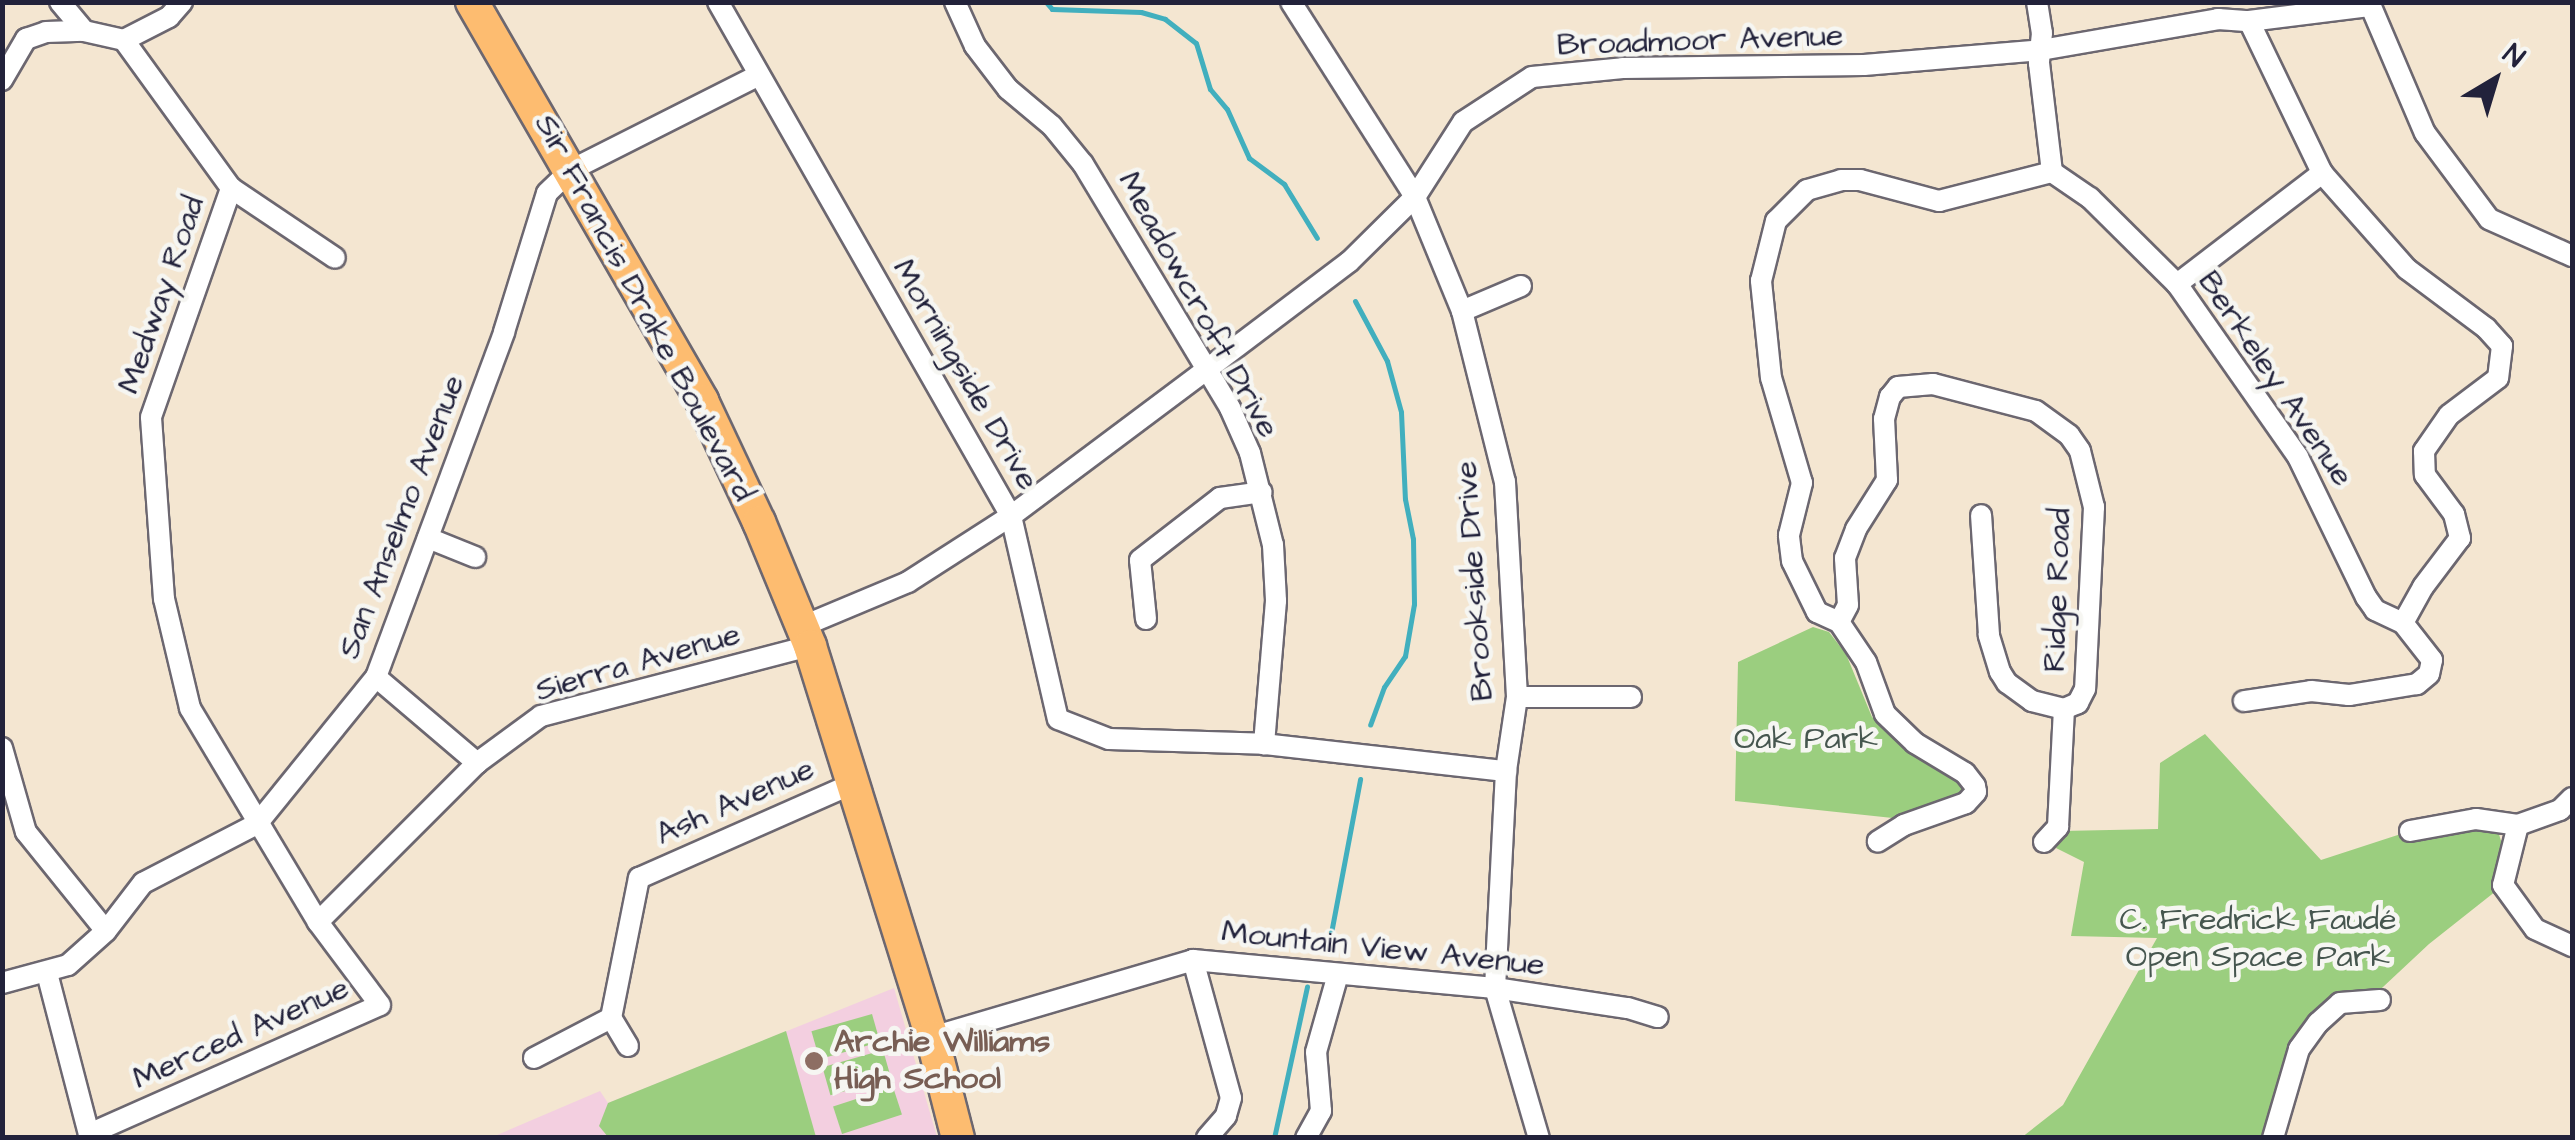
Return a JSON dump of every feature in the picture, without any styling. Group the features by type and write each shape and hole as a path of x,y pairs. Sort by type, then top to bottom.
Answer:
{"main road":[{"name":"Sir Francis Drake Boulevard","path":"472,2 702,401 806,636 932,1037 958,1138"}],"street":[{"path":"60,2 84,31"},
{"path":"2,80 26,39 46,32 84,31 124,40 169,17 182,2"},
{"name":"Morningside Drive","path":"718,2 1011,516 1058,719 1109,739 1264,744 1506,771"},
{"name":"Meadowcroft Drive","path":"955,2 975,46 1008,89 1052,126 1084,164 1230,408 1262,492 1272,544 1276,601 1264,744"},
{"name":"Brookside Drive","path":"1291,2 1415,197 1462,311 1505,482 1516,697 1506,771 1495,988 1539,1138"},
{"path":"1878,840 1904,824 1966,804 1976,786 1965,773 1895,726 1879,702 1866,662 1839,622 1817,612 1792,561 1789,535 1802,483 1772,378 1761,282 1776,221 1794,199 1822,183 1860,180 1939,200 2052,172 2038,63 2041,50 2037,2"},
{"path":"2369,4 2425,134 2489,219 2572,256"},
{"name":"Broadmoor Avenue","path":"806,636 908,582 1011,516 1349,262 1415,197 1463,122 1532,77 1623,68 1864,66 2041,50 2216,11 2248,20 2369,4"},
{"path":"2248,20 2322,173 2407,269 2486,328 2502,346 2498,378 2449,415 2424,451 2425,474 2454,514 2460,538 2404,623"},
{"name":"Medway Road","path":"124,40 231,188 151,417 164,599 190,708 257,824"},
{"name":"San Anselmo Avenue","path":"2,983 47,973 78,959 106,931 143,883 257,824 376,676 504,332 547,193 570,170 758,76"},
{"name":"Berkeley Avenue","path":"2052,172 2090,198 2177,284 2298,457 2366,597 2375,610 2404,623 2432,660 2429,674 2418,684 2349,695 2311,691 2244,701"},
{"path":"2177,284 2322,173"},
{"path":"231,188 335,258"},
{"path":"1462,311 1522,286"},
{"name":"Ridge Road","path":"1839,622 1848,604 1844,558 1856,530 1887,480 1884,419 1890,397 1898,387 1933,384 2036,412 2069,435 2080,451 2094,507 2085,689 2078,703 2064,710 2024,697 2007,684 1995,662 1981,515"},
{"path":"1146,618 1140,560 1220,498 1262,492"},
{"path":"428,538 475,556"},
{"name":"Sierra Avenue","path":"318,922 477,763 541,716 806,636"},
{"path":"376,676 477,763"},
{"path":"1516,697 1631,697"},
{"path":"2044,842 2058,827 2064,710"},
{"path":"2,748 26,832 106,931"},
{"name":"Ash Avenue","path":"611,1018 640,878 852,784"},
{"path":"2410,830 2476,819 2518,825 2560,810 2572,798"},
{"name":"Merced Avenue","path":"90,1136 380,1005 318,922 257,824"},
{"path":"2518,825 2503,884 2535,930 2572,946"},
{"path":"1193,960 1231,1098 1226,1116 1207,1138"},
{"name":"Mountain View Avenue","path":"932,1037 1193,960 1495,988 1628,1008 1658,1017"},
{"path":"47,973 90,1136"},
{"path":"1306,1138 1321,1111 1316,1052 1338,974"},
{"path":"2273,1138 2299,1048 2318,1023 2340,1003 2380,1000"},
{"path":"534,1058 611,1018 628,1046"}],"shaded area":[{"name":"Archie Williams High School","path":"894,988 937,1137 490,1138 600,1091 608,1103"}],"green space":[{"name":"Oak Park","path":"1813,627 1829,632 1846,654 1872,717 1975,786 1966,795 1902,819 1735,801 1738,662"},
{"name":"C. Fredrick Faudé Open Space Park","path":"2205,734 2321,860 2410,831 2497,828 2502,844 2496,891 2429,944 2368,1001 2318,1023 2273,1137 2021,1138 2063,1105 2157,938 2071,936 2084,862 2056,848 2062,831 2158,829 2160,763"},
{"path":"872,1014 880,1042 819,1059 811,1031"},
{"path":"786,1031 816,1137 608,1137 599,1126 608,1103"},
{"path":"883,1050 891,1078 830,1095 822,1067"},
{"path":"893,1087 902,1115 842,1134 833,1106"}],"waterway":[{"path":"1046,2 1052,9 1141,12 1165,19 1196,43 1210,89 1227,109 1249,158 1284,184 1317,238"},
{"path":"1355,301 1387,361 1401,412 1405,499 1413,539 1414,604 1405,656 1384,687 1370,725"},
{"path":"1328,949 1360,779"},
{"path":"1274,1138 1307,987"}],"place":[{"name":"Archie Williams High School","path":"814,1061"}]}
